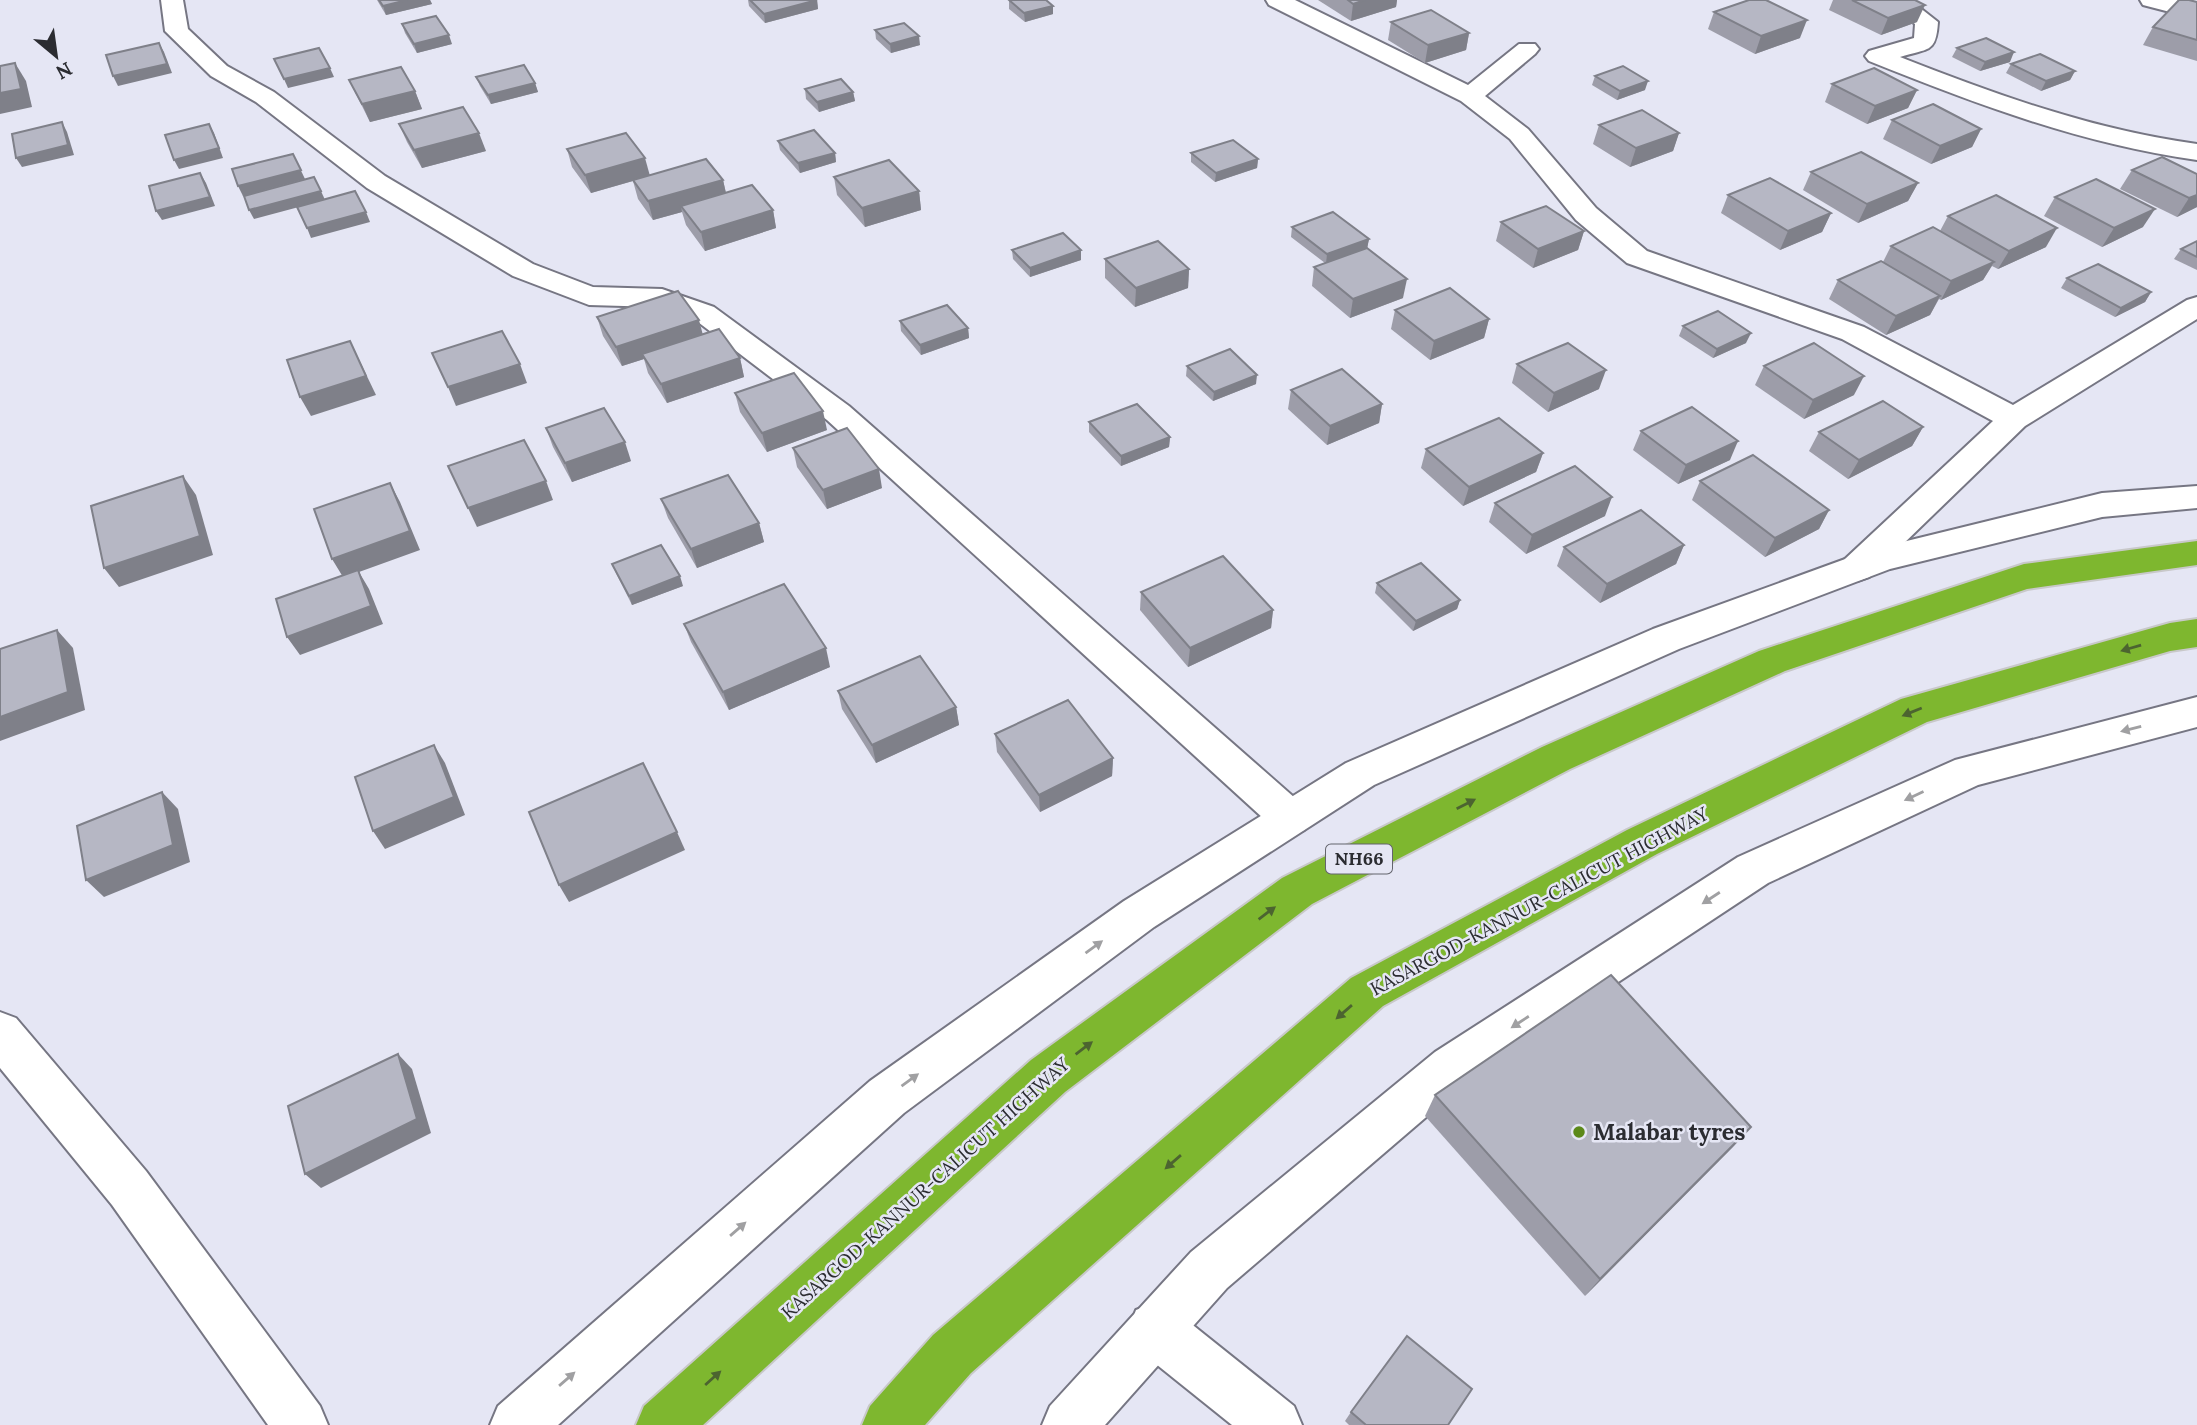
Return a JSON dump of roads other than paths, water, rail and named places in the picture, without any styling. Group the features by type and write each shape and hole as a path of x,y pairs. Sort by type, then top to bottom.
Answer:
{"highway":[{"name":"KASARGOD-KANNUR-CALICUT HIGHWAY","path":"663,1425 1048,1076 1297,891 1556,758 1772,661 2024,577 2197,553"},
{"name":"KASARGOD-KANNUR-CALICUT HIGHWAY","path":"889,1425 952,1354 1367,992 1642,842 1915,710 2170,637 2197,633"}],"street":[{"path":"172,0 177,32 219,71 265,97 376,182 511,263 589,296 662,298 704,313 838,413 1290,818"},
{"path":"1277,0 1470,96 1519,134 1586,214 1637,257 1853,333 2014,419"},
{"path":"1895,0 1927,22 1924,42 1877,56 2069,128 2160,148 2197,152"},
{"path":"2151,0 2197,12"},
{"path":"1470,96 1527,49"},
{"path":"1857,568 2014,419 2197,306"},
{"path":"516,1425 887,1097 1139,914 1360,774 1666,639 1882,559 2102,505 2197,497"},
{"path":"1069,1425 1209,1270 1451,1067 1753,870 1969,771 2197,712"},
{"path":"0,1034 129,1188 301,1425"},
{"path":"1155,1329 1275,1425"}],"place":[{"name":"Malabar tyres","path":"1579,1132"}]}
